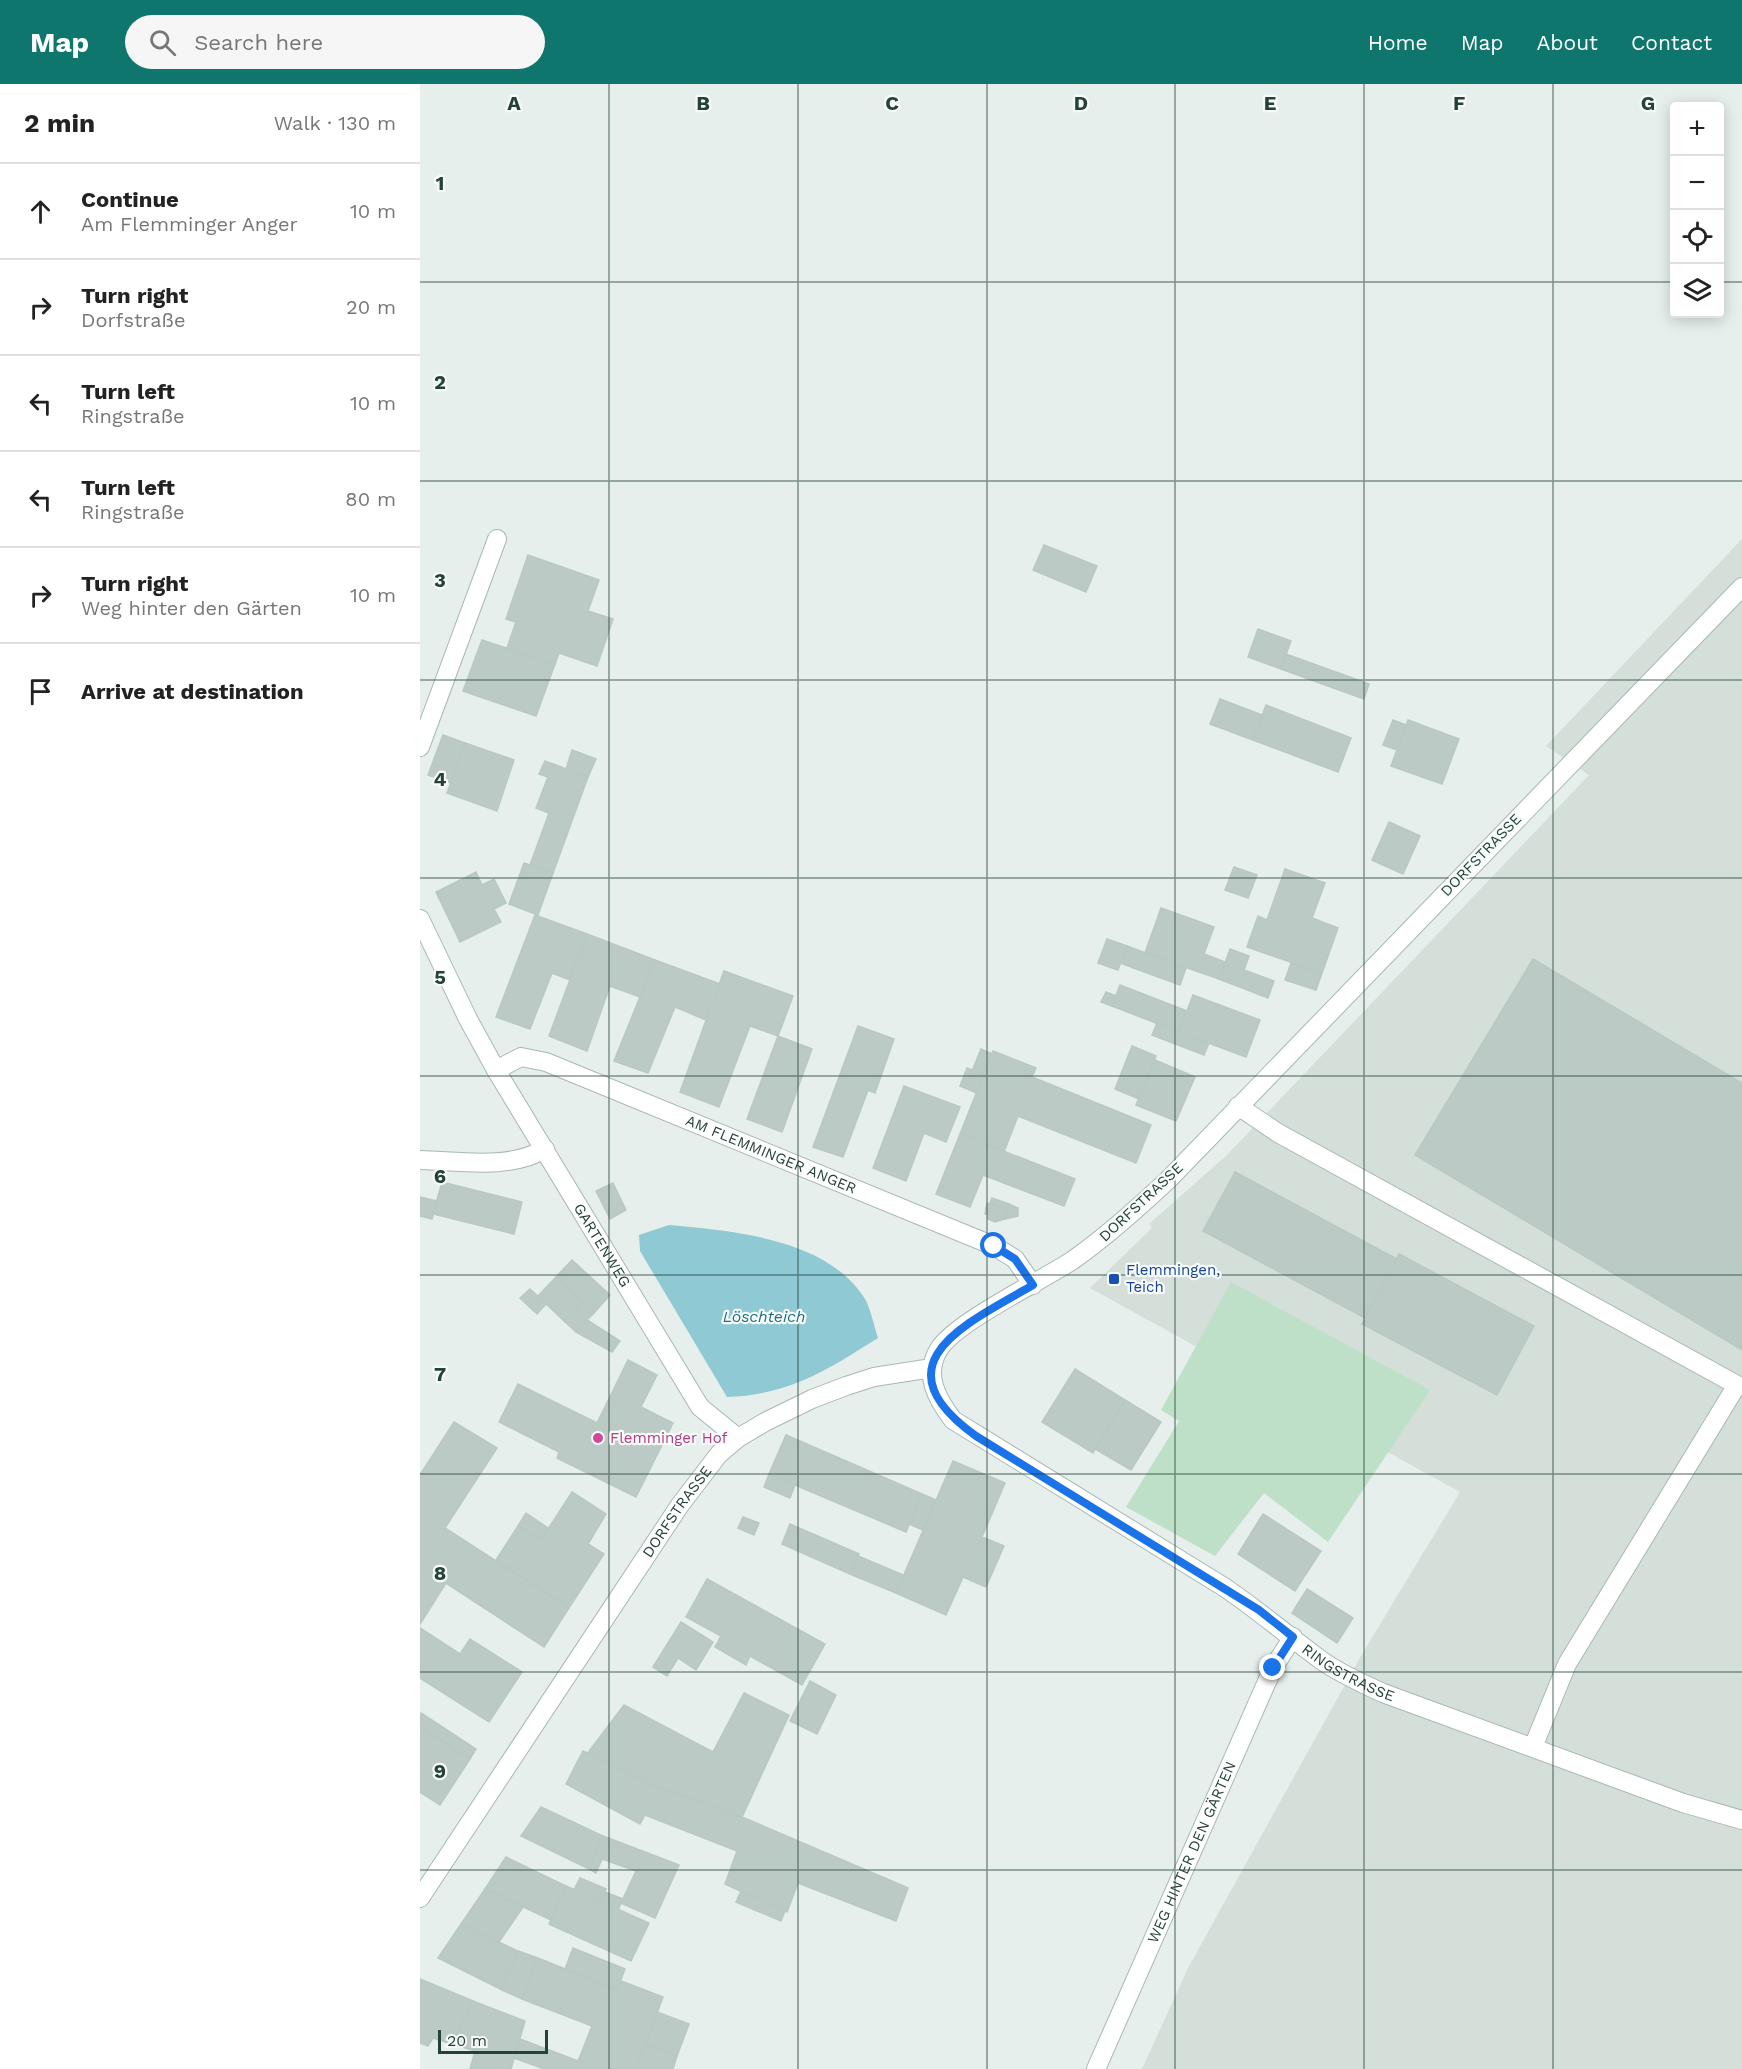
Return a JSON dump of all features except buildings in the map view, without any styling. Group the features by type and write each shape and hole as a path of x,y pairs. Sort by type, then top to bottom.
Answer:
{"street":[{"path":"420,747 497,539"},
{"name":"DORFSTRASSE","path":"420,1898 703,1472 738,1438 812,1399 874,1377 932,1368 938,1350 950,1336 1033,1285 1109,1234 1168,1180 1742,587"},
{"path":"420,919 468,1019 496,1070 545,1149 529,1159 500,1162 420,1160"},
{"name":"AM FLEMMINGER ANGER","path":"496,1070 521,1057 557,1067 994,1246 1015,1259 1033,1285"},
{"path":"1238,1106 1278,1133 1737,1385 1567,1664 1533,1747"},
{"name":"GARTENWEG","path":"545,1149 700,1407 738,1438"},
{"name":"RINGSTRASSE","path":"932,1368 932,1383 939,1401 953,1420 1224,1587 1322,1661 1374,1689 1683,1803 1742,1820"},
{"name":"WEG HINTER DEN GÄRTEN","path":"1096,2069 1273,1668 1293,1637"}],"shaded area":[{"path":"1742,539 1742,2069 1142,2069 1188,1968 1361,1656 1460,1492 1090,1288 1152,1228 1149,1224 1227,1155 1589,775 1546,746"}],"green space":[{"path":"1231,1282 1430,1390 1328,1542 1264,1493 1215,1556 1126,1507 1179,1421 1161,1410"}],"water":[{"name":"Löschteich","path":"669,1225 749,1235 803,1250 827,1263 848,1279 865,1299 878,1338 807,1379 770,1391 727,1397 640,1251 639,1235"}],"place":[{"name":"Flemmingen, Teich","path":"1114,1279"},
{"name":"Flemminger Hof","path":"598,1438"}],"route":[{"path":"994,1246 1015,1259 1033,1285 963,1326 938,1350 932,1368 932,1383 939,1401 953,1420 976,1436 1224,1587 1259,1610 1293,1637 1273,1668"}]}
